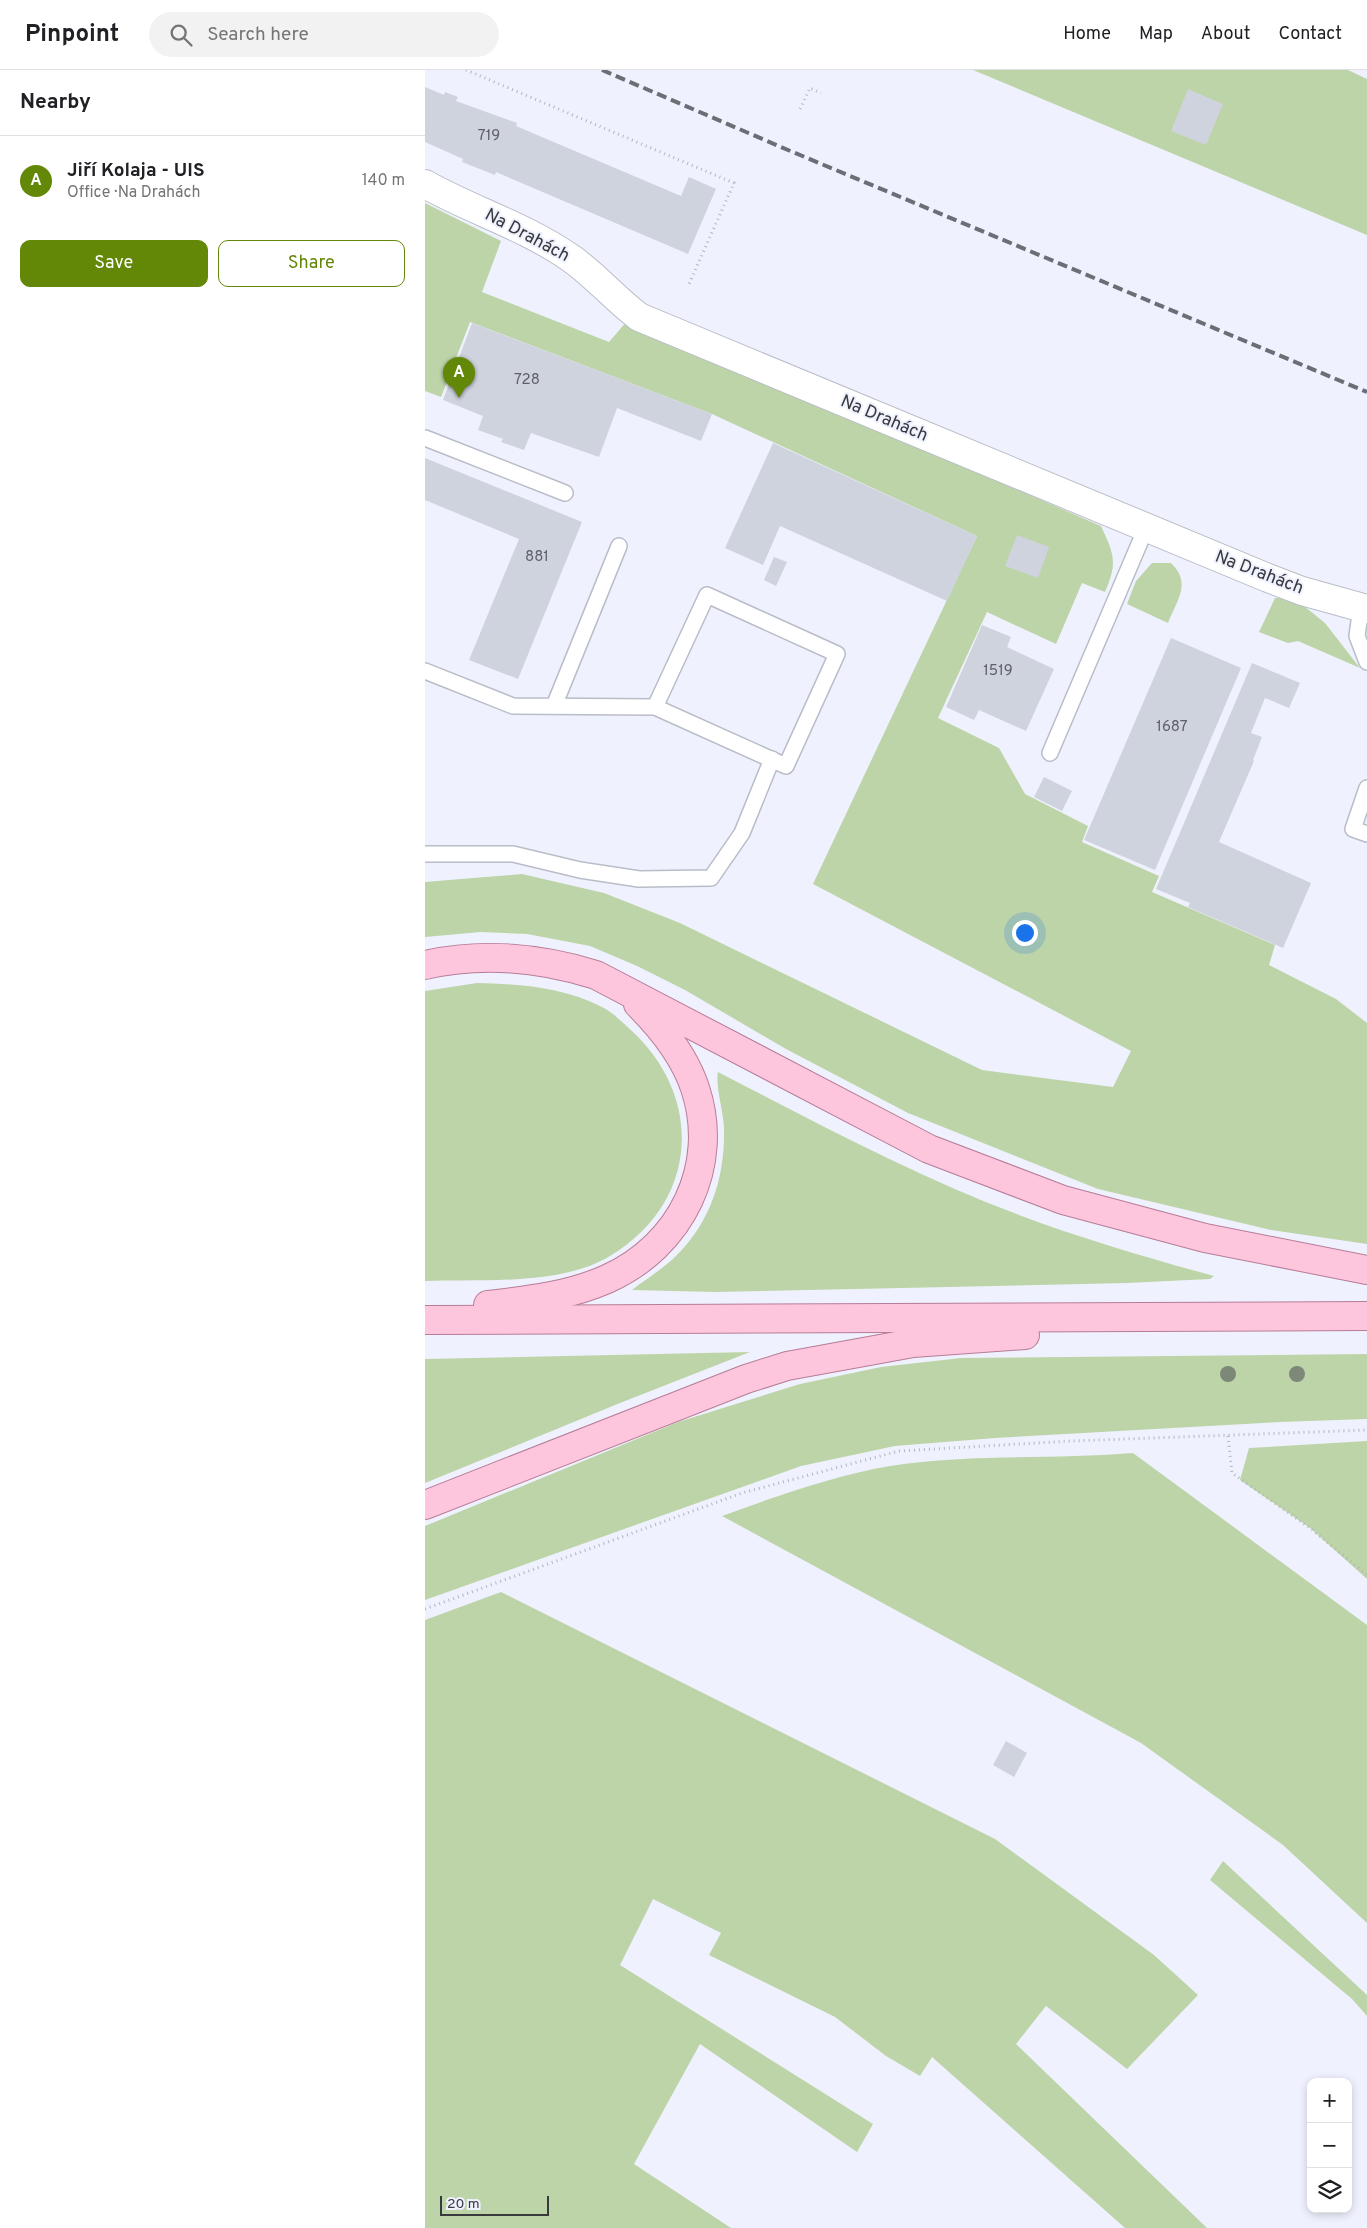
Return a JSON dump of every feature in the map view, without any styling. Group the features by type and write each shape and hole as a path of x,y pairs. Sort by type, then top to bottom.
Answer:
{"main road":[{"path":"425,964 466,959 531,960 564,965 596,975 929,1148 1063,1200 1205,1238 1367,1270"},
{"path":"425,1312 548,1297 590,1286 609,1279 640,1260 664,1239 678,1223 689,1202 698,1175 704,1136 703,1115 695,1087 670,1040 654,1020 621,987"},
{"path":"425,1320 1258,1318 1367,1316"},
{"path":"425,1505 746,1379 787,1366 913,1343 1258,1318"}],"street":[{"name":"Na Drahách","path":"425,184 537,238 572,259 596,279 617,301 639,316 1146,528 1302,591 1364,608"}],"lane":[{"path":"425,438 565,493"},
{"path":"1050,753 1146,528"},
{"path":"555,706 619,546"},
{"path":"425,671 513,706 655,707 785,766 837,654 707,595 655,707"},
{"path":"1364,608 1357,636 1367,662"},
{"path":"425,854 513,854 580,870 639,879 711,878 742,833 772,759"},
{"path":"1367,788 1353,829 1367,834"}],"path":[{"path":"466,70 734,183 689,284"},
{"path":"800,110 810,88 821,93"},
{"path":"425,1609 742,1493 899,1451 1071,1441 1367,1430"},
{"path":"1228,1436 1232,1473 1239,1480 1310,1528 1367,1574"}],"green space":[{"path":"973,70 1348,70 1367,79 1367,235"},
{"path":"425,203 501,241 482,292 609,342 627,321 1101,526 1113,558 1112,573 1105,592 1082,583 1056,644 987,612 938,718 999,748 1025,794 1088,826 1082,842 1159,876 1152,892 1275,945 1269,965 1336,999 1367,1023 1367,1244 1271,1230 1098,1189 908,1113 786,1049 685,990 637,966 590,946 527,934 481,932 425,937 425,882 522,874 604,893 680,923 982,1070 1113,1087 1131,1051 813,884 977,536 712,414 470,322 441,397 425,391"},
{"path":"1152,563 1171,563 1181,578 1181,592 1168,623 1127,604 1136,581"},
{"path":"1275,598 1294,598 1325,623 1360,668 1298,641 1288,643 1259,632"},
{"path":"477,983 509,984 557,991 587,1000 606,1009 634,1033 657,1060 672,1089 681,1120 681,1150 675,1181 660,1209 639,1234 610,1256 590,1266 545,1277 425,1281 425,991"},
{"path":"718,1072 867,1148 980,1200 1091,1240 1214,1276 1210,1279 1127,1283 715,1292 632,1290 672,1260 689,1242 699,1228 714,1197 719,1181 724,1147 724,1123 717,1078"},
{"path":"750,1352 620,1403 425,1483 425,1359"},
{"path":"1367,1354 1367,1419 995,1438 895,1446 801,1466 425,1600 425,1526 678,1422 800,1384 881,1367 961,1358"},
{"path":"1367,1441 1367,1579 1310,1528 1240,1480 1249,1448"},
{"path":"1133,1453 1367,1625 1367,1923 1283,1845 1141,1743 722,1516 826,1481 890,1466 950,1459"},
{"path":"501,1592 995,1839 1154,1955 1198,1995 1127,2069 1046,2006 1016,2044 1207,2228 1125,2228 932,2057 920,2076 886,2056 835,2017 709,1955 721,1933 653,1899 620,1965 873,2124 857,2152 700,2044 634,2164 731,2228 425,2228 425,1620"},
{"path":"1223,1861 1367,1995 1367,2016 1352,1999 1210,1880"}],"building":[{"path":"425,87 444,95 445,92 458,97 456,101 517,123 516,126 681,196 689,177 716,189 688,254 496,172 495,175 462,162 463,159 425,142"},
{"path":"1188,89 1223,104 1206,145 1171,131"},
{"path":"472,323 712,414 701,441 617,408 599,457 531,433 524,450 501,442 503,439 478,430 483,416 443,400"},
{"path":"773,443 977,536 947,601 780,526 763,565 725,548"},
{"path":"425,458 582,522 518,679 469,660 519,539 425,500"},
{"path":"1017,535 1049,547 1038,578 1005,566"},
{"path":"774,557 787,562 776,586 764,580"},
{"path":"982,625 1011,637 1007,647 1054,669 1026,731 979,710 974,720 946,707"},
{"path":"1171,638 1241,668 1155,870 1084,840"},
{"path":"1252,663 1300,683 1289,708 1265,698 1251,733 1262,737 1254,761 1219,842 1311,883 1283,948 1188,907 1190,903 1156,889"},
{"path":"1044,777 1072,791 1062,811 1034,797"},
{"path":"1006,1741 1027,1753 1014,1777 993,1765"}],"railway":[{"path":"602,70 788,150 1367,392"}],"place":[{"name":"Jiří Kolaja - UIS","path":"459,398"}]}
